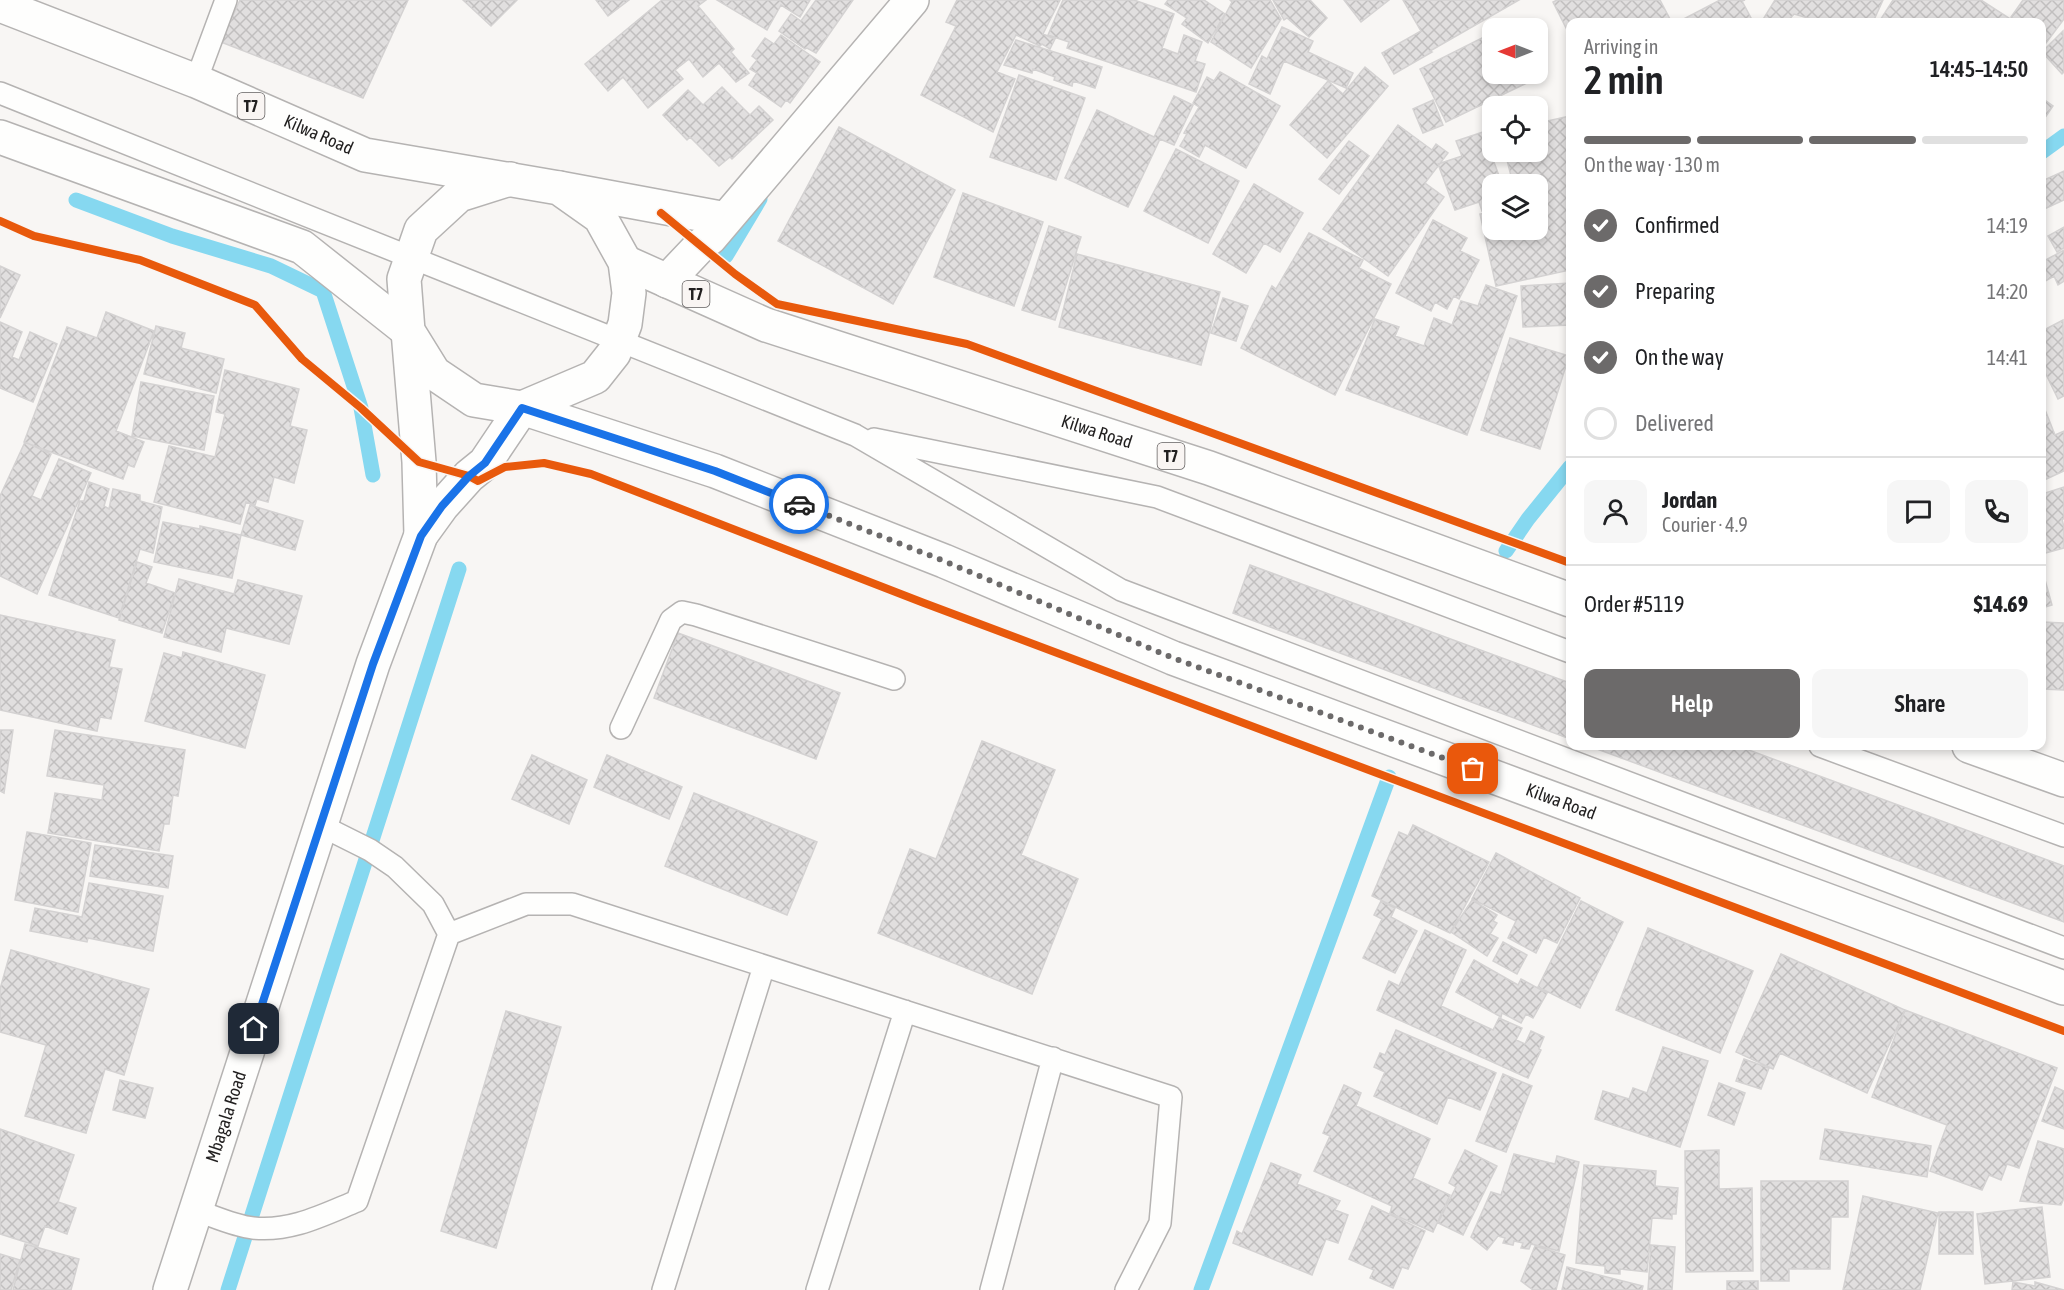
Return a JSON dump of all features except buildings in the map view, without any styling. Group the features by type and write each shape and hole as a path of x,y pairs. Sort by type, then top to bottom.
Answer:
{"main road":[{"path":"667,280 710,238 912,0"},
{"name":"Kilwa Road","path":"0,5 196,81 365,155 510,179"},
{"name":"T7","path":"0,137 302,247 408,331 434,373 474,400 522,408 595,377 614,352 626,324 630,293 626,262 600,218 559,188 510,179 459,195 421,230 404,279 408,331"},
{"path":"559,188 726,219"},
{"name":"Kilwa Road","path":"626,262 766,325 1209,468 1566,599"},
{"name":"Mbagala Road","path":"408,331 419,462 421,536"},
{"name":"Kilwa Road","path":"522,408 715,471 944,561 1173,658 2064,988"},
{"name":"Mbagala Road","path":"170,1290 373,664 421,536 442,506 469,476 485,463 522,408"},
{"path":"1980,750 2064,780"}],"lane":[{"path":"196,81 226,0"},
{"path":"0,93 855,435 1121,590 2064,948"},
{"path":"855,435 1156,497 1566,651"},
{"path":"621,728 671,620 682,612 894,679"},
{"path":"1831,750 2064,836"},
{"path":"195,1210 251,1228 278,1229 296,1226 357,1201 449,934 433,904 396,867 370,850 320,825"},
{"path":"449,934 526,904 572,904 1171,1097 1160,1223 1126,1290"},
{"path":"663,1290 764,966"},
{"path":"817,1290 905,1011"},
{"path":"991,1290 1053,1058"}],"waterway":[{"path":"2046,149 2064,136"},
{"path":"726,256 760,199"},
{"path":"76,200 172,236 271,266 323,291 361,408 373,475"},
{"path":"1506,551 1528,519 1566,472"},
{"path":"228,1290 459,569"},
{"path":"1201,1290 1389,777"}],"cycle path":[{"path":"661,213 735,274 777,304 967,344 1566,562"},
{"path":"0,221 34,236 140,260 255,305 302,359 361,408 419,462 469,476 478,481 505,467 544,463 591,474 924,603 2064,1031"}],"way so far":[{"path":"799,504 944,561 1173,658 1473,769"}],"route":[{"path":"254,1029 373,664 421,536 442,506 469,476 485,463 522,408 715,471 799,504"}]}
